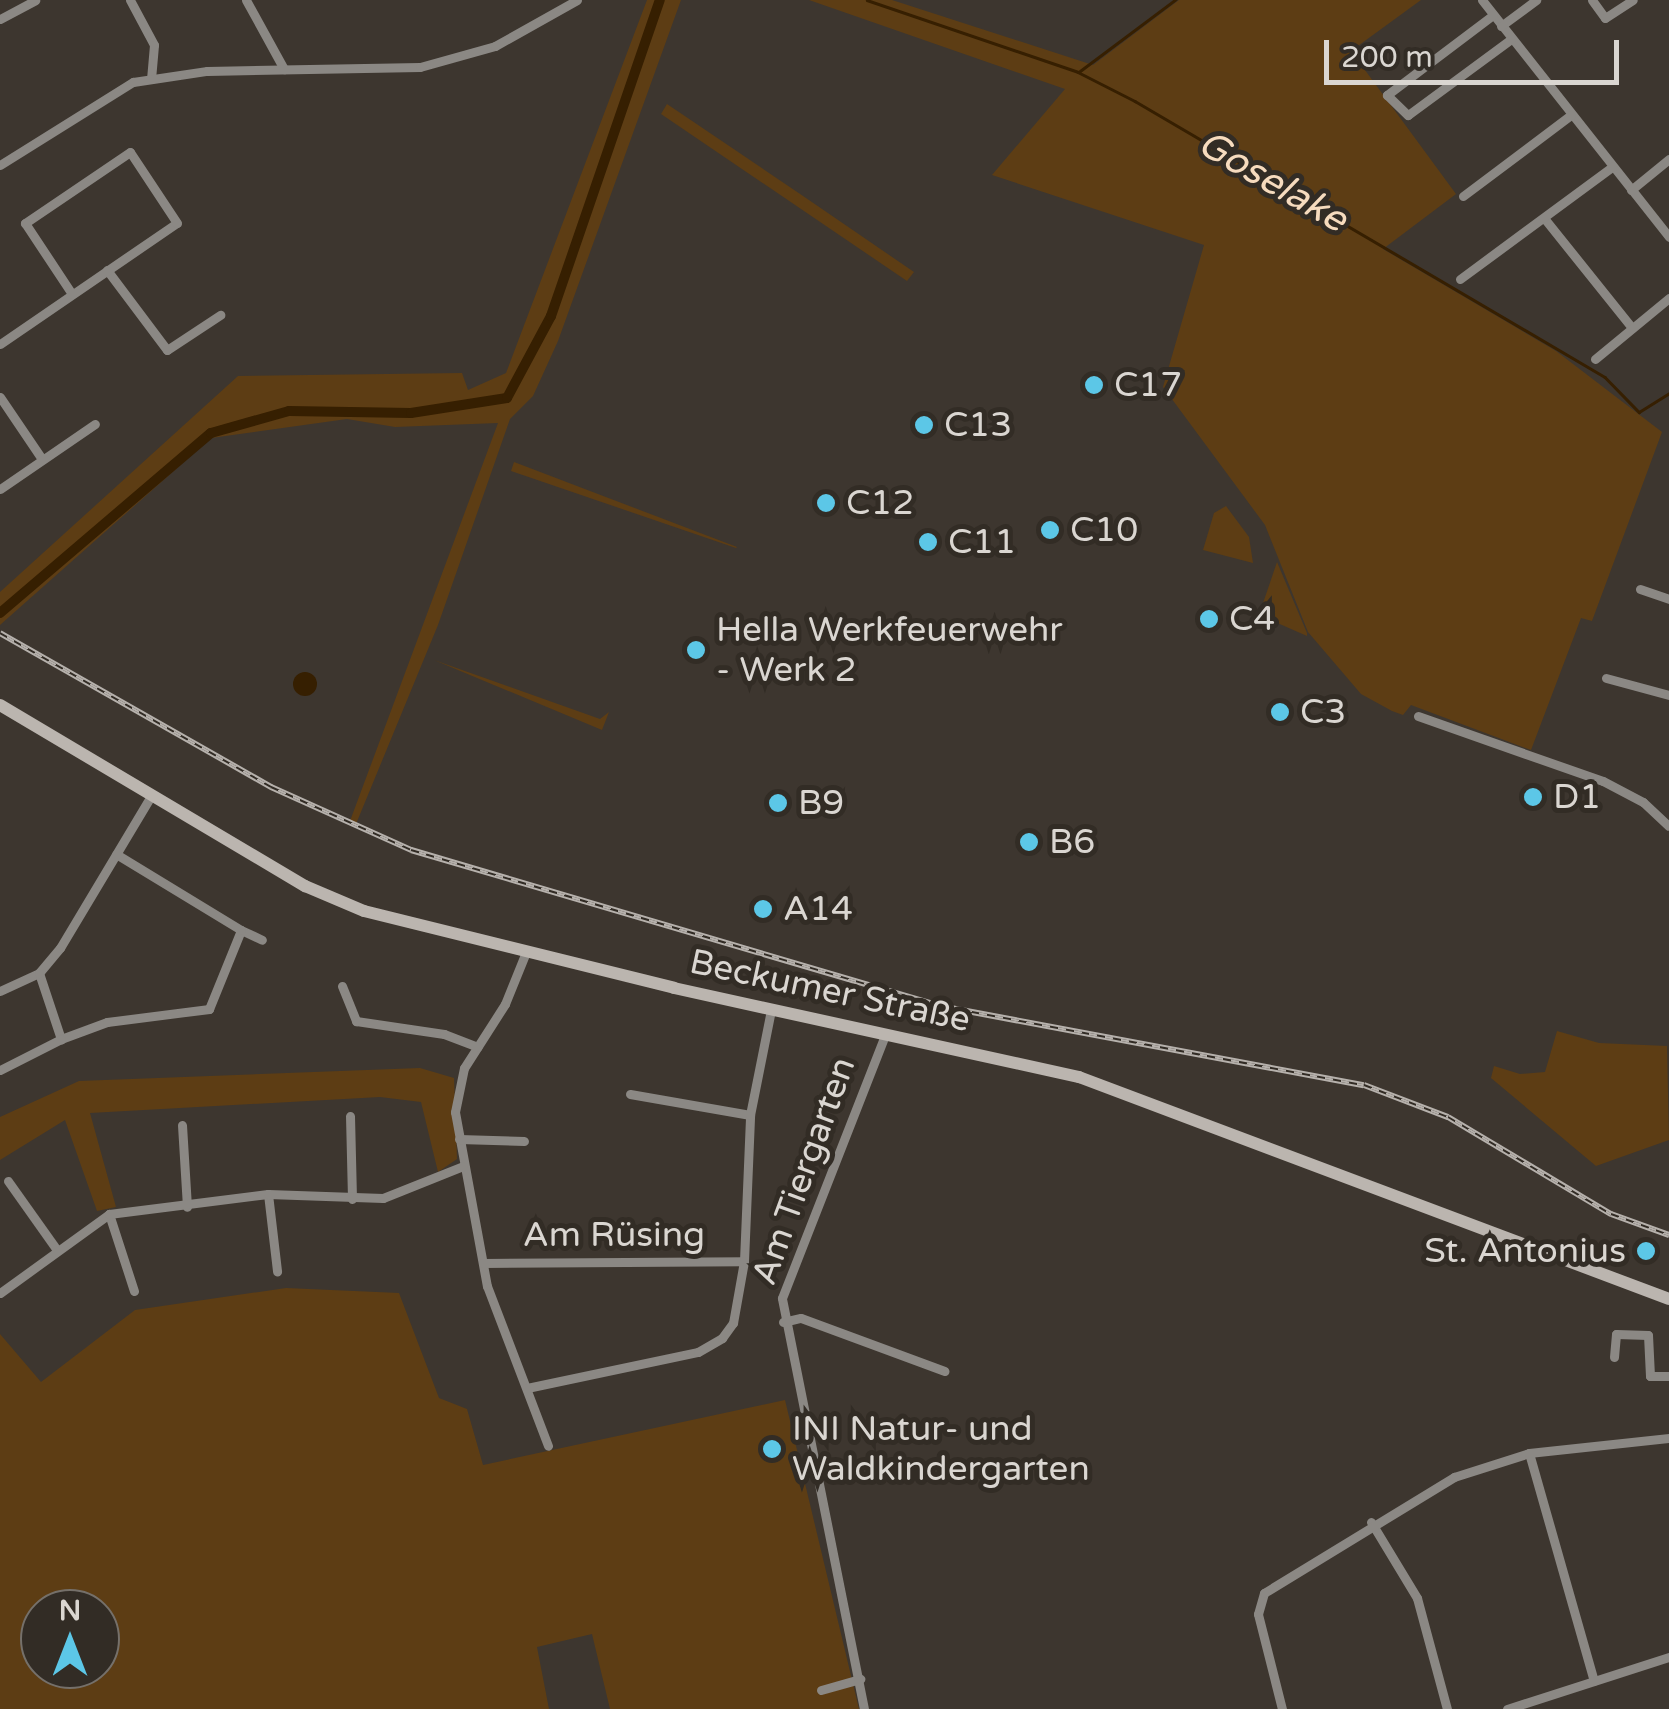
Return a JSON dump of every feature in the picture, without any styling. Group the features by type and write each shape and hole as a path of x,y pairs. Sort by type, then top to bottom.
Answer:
{"main road":[{"name":"Beckumer Straße","path":"0,705 337,901 526,952 1111,1088 1669,1299"}],"street":[{"path":"0,18 35,0"},
{"path":"130,0 154,45 151,77"},
{"path":"262,0 248,4 284,70"},
{"path":"0,165 114,91 151,77 420,67 494,46 576,0"},
{"path":"1482,0 1669,237"},
{"path":"1501,26 1536,0"},
{"path":"1592,0 1605,18 1632,0"},
{"path":"1494,15 1387,95 1408,114 1511,39"},
{"path":"1463,196 1571,116"},
{"path":"0,344 177,223 130,152 25,223 72,294"},
{"path":"1631,190 1669,159"},
{"path":"1460,279 1612,166"},
{"path":"1544,218 1632,328"},
{"path":"107,270 167,350 220,315"},
{"path":"1595,358 1669,298"},
{"path":"0,397 42,460"},
{"path":"0,489 96,424"},
{"path":"1640,589 1669,599"},
{"path":"1606,678 1669,695"},
{"path":"1418,716 1603,781 1643,802 1669,826"},
{"path":"0,992 39,972 152,796"},
{"path":"116,854 262,940"},
{"path":"0,1070 107,1022 209,1009 241,930"},
{"path":"526,952 506,1004 454,1092 462,1166 483,1263 548,1446"},
{"path":"39,972 62,1039"},
{"path":"342,986 356,1021 444,1034 478,1047"},
{"name":"Am Rüsing","path":"527,1388 698,1352 722,1338 733,1323 744,1261 750,1115 771,1010"},
{"name":"Am Tiergarten","path":"864,1709 783,1322 789,1270 884,1035"},
{"path":"630,1094 750,1115"},
{"path":"350,1116 352,1200"},
{"path":"182,1125 187,1207"},
{"path":"458,1139 524,1141"},
{"path":"0,1293 109,1214 268,1194 352,1200 419,1188 462,1166"},
{"path":"8,1181 57,1250"},
{"path":"268,1194 277,1271"},
{"path":"109,1214 134,1292"},
{"name":"Am Rüsing","path":"483,1263 744,1261"},
{"path":"783,1322 800,1318 944,1371"},
{"path":"1614,1357 1616,1334 1648,1335 1650,1376 1669,1376"},
{"path":"1282,1709 1258,1603 1371,1522 1454,1477 1530,1453 1669,1438"},
{"path":"1530,1453 1594,1680"},
{"path":"1371,1522 1417,1598 1447,1709"},
{"path":"1507,1709 1669,1657"},
{"path":"821,1690 860,1679"}],"shaded area":[{"path":"647,0 681,0 558,341 533,396 510,419 438,625 356,824 350,821 498,423 395,427 347,419 211,438 0,625 0,592 238,376 462,373 468,390 506,373"},
{"path":"809,0 892,0 1093,65 1179,0 1421,0 1351,51 1456,194 1383,249 1556,351 1662,432 1592,621 1581,618 1531,750 1411,705 1403,715 1392,711 1361,694 1308,632 1265,525 1163,387 1204,245 992,175 1065,89"},
{"path":"667,104 914,272 907,281 661,114"},
{"path":"514,462 737,547 511,471"},
{"path":"1226,506 1249,537 1253,563 1203,550 1214,513"},
{"path":"1277,562 1307,633 1307,636 1259,615"},
{"path":"434,660 600,719 609,712 602,730"},
{"path":"305,672 314,675 314,693 305,696 296,693 293,684 296,675"},
{"path":"1557,1031 1599,1043 1667,1046 1669,1140 1596,1166 1491,1078 1494,1066 1520,1074 1545,1072"},
{"path":"420,1068 454,1078 457,1159 438,1172 421,1102 380,1097 90,1113 116,1207 97,1211 65,1120 0,1160 0,1117 79,1081"},
{"path":"286,1288 399,1293 439,1398 467,1409 483,1465 785,1400 859,1709 610,1709 592,1634 537,1647 549,1709 0,1709 0,1334 41,1382 135,1310"}],"waterway":[{"path":"0,613 211,433 289,411 411,413 507,398 551,316 660,0"},
{"name":"Goselake","path":"867,0 1078,72 1135,101 1605,377 1639,412 1669,393"},
{"path":"1080,71 1175,0"}],"railway":[{"path":"0,633 271,787 411,850 940,1006 1364,1085 1448,1117 1611,1214 1669,1235"}],"place":[{"name":"C17","path":"1094,385"},
{"name":"C13","path":"924,425"},
{"name":"C12","path":"826,503"},
{"name":"C10","path":"1050,530"},
{"name":"C11","path":"928,542"},
{"name":"C4","path":"1209,619"},
{"name":"Hella Werkfeuerwehr - Werk 2","path":"696,650"},
{"name":"C3","path":"1280,712"},
{"name":"D1","path":"1533,797"},
{"name":"B9","path":"778,803"},
{"name":"B6","path":"1029,842"},
{"name":"A14","path":"763,909"},
{"name":"St. Antonius","path":"1646,1251"},
{"name":"INI Natur- und Waldkindergarten","path":"772,1449"}]}
